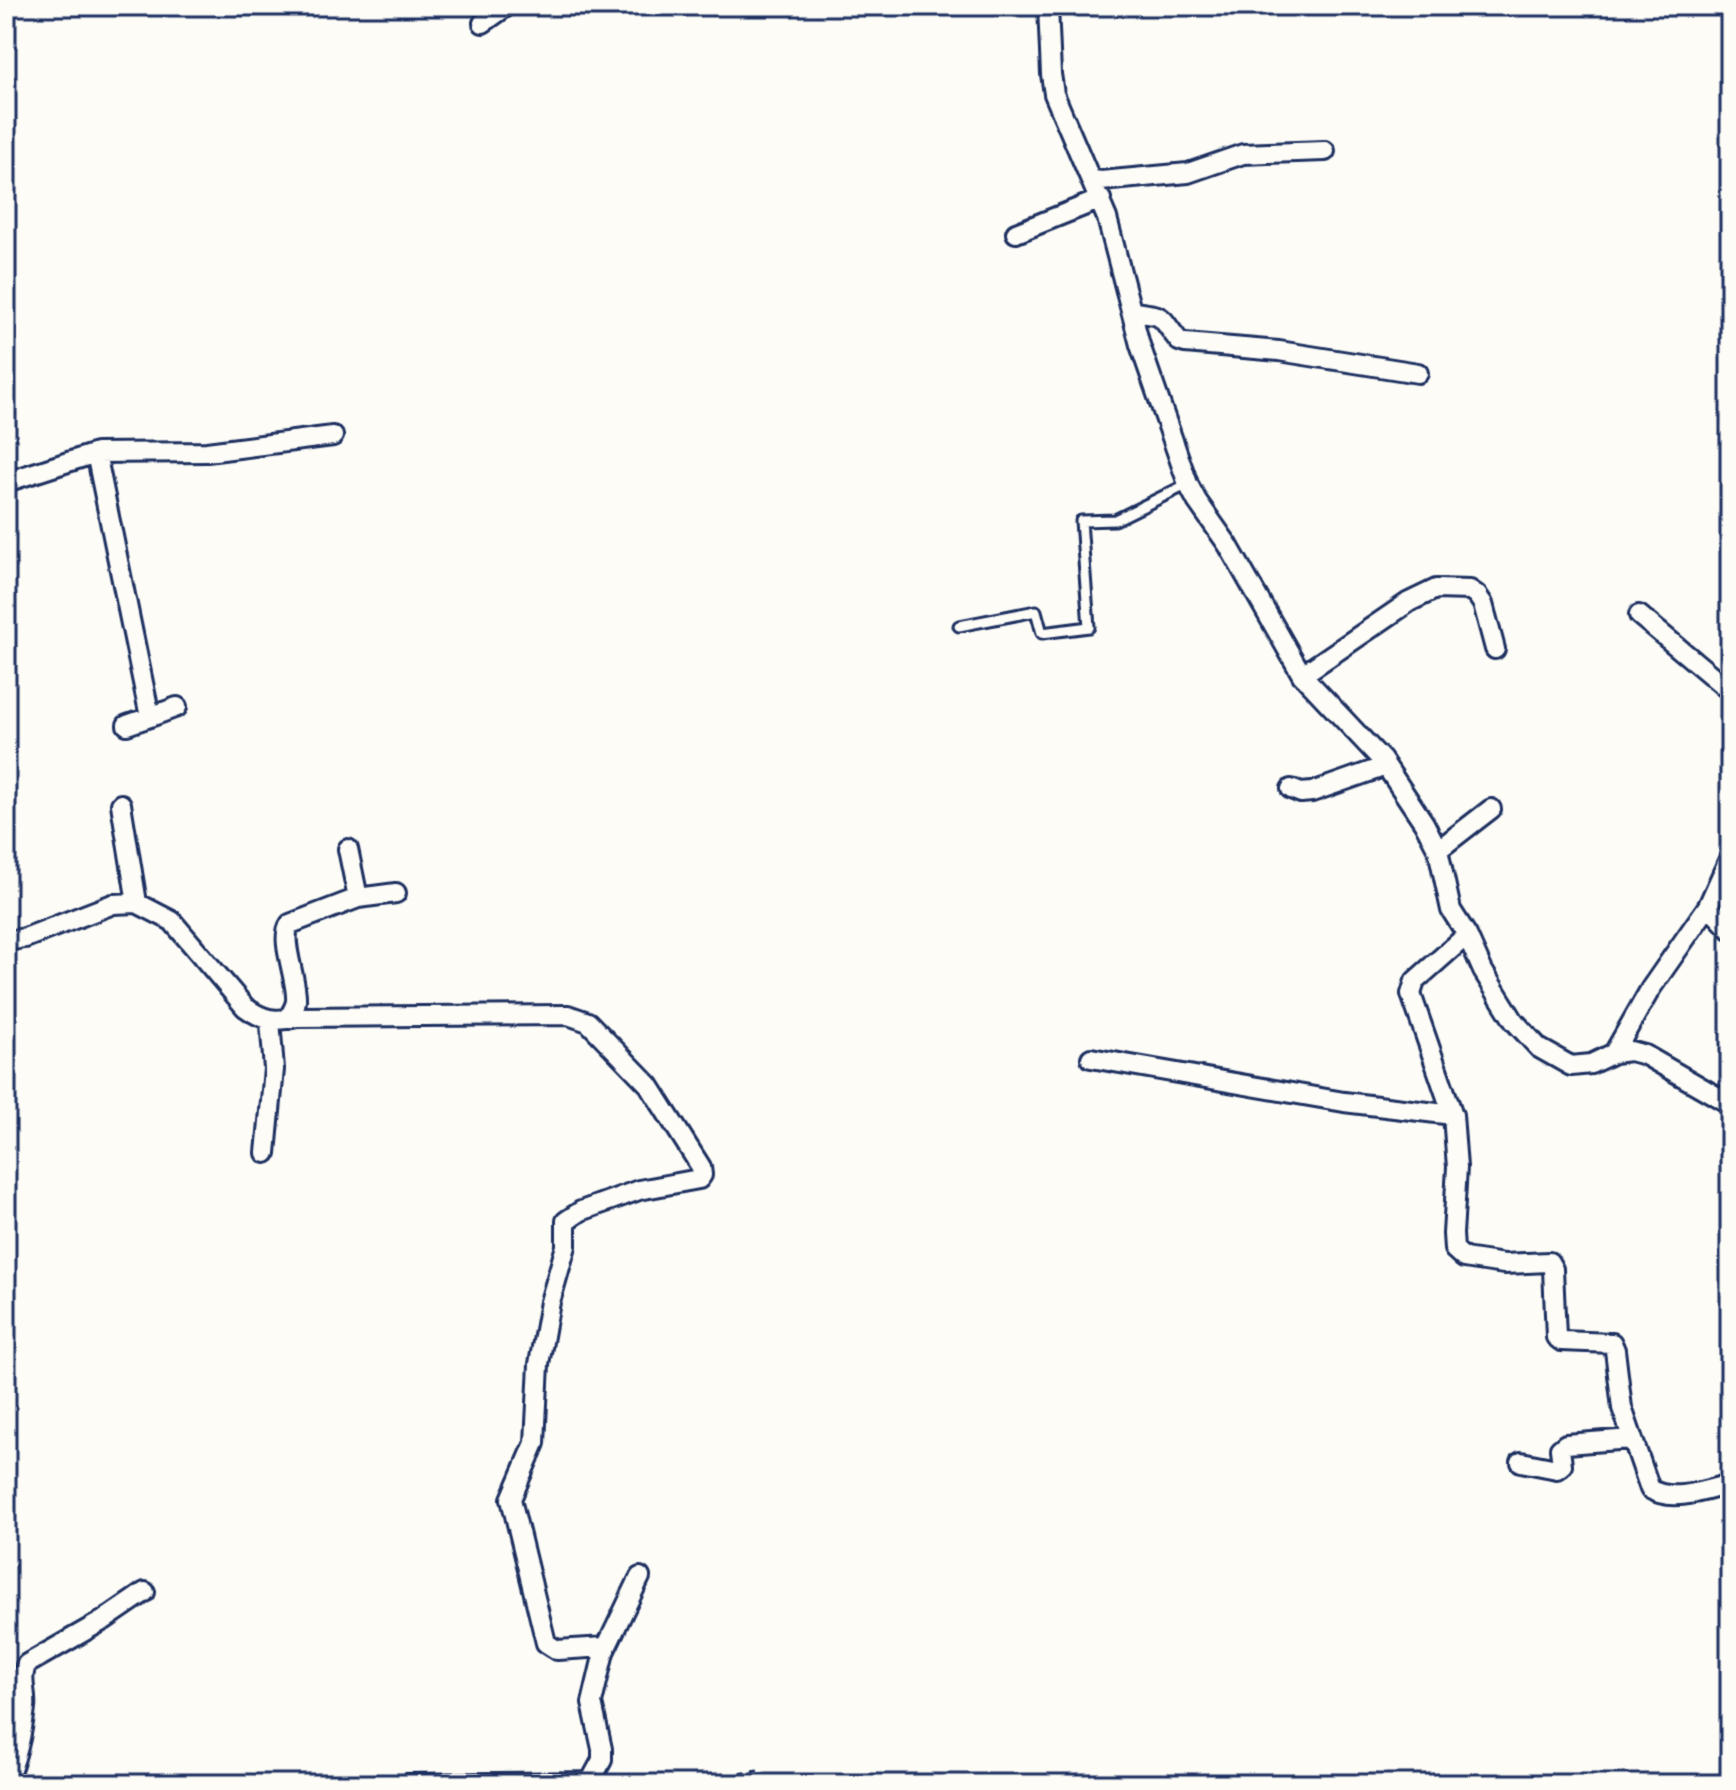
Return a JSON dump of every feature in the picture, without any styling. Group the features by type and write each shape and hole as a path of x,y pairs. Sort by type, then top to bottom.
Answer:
{"street":[{"path":"483,23 507,6"},
{"path":"1048,6 1054,94 1101,199 1144,358 1188,484 1228,545 1302,675 1386,766 1424,823 1438,850 1451,910 1514,1021 1539,1048 1571,1066 1591,1064 1614,1053 1630,1051 1645,1055 1730,1104"},
{"path":"1093,180 1188,173 1243,154 1325,151"},
{"path":"1016,233 1101,199"},
{"path":"1133,312 1163,317 1179,341 1185,343 1279,351 1418,373"},
{"path":"6,482 96,453 207,452 333,436"},
{"path":"96,453 150,717"},
{"path":"1302,675 1409,602 1436,589 1470,590 1477,595 1483,604 1495,649"},
{"path":"1639,615 1730,691"},
{"path":"127,725 177,707"},
{"path":"1291,789 1301,793 1312,792 1386,766"},
{"path":"121,804 137,903"},
{"path":"1438,850 1491,809"},
{"path":"348,849 358,898"},
{"path":"1614,1053 1651,988 1708,906 1730,857"},
{"path":"266,1153 279,1020 296,1000 287,928 290,924 358,898 396,893"},
{"path":"6,941 25,938 113,904 137,903 172,921 245,1007 258,1017 279,1020 297,1017 568,1015 583,1019 649,1085 701,1167 702,1175 699,1179 639,1190 581,1211 566,1221 566,1246 550,1302 539,1364 535,1443 511,1499 546,1643 557,1650 605,1647"},
{"path":"1708,906 1730,929"},
{"path":"1467,935 1415,981 1411,994 1453,1115 1457,1167 1454,1249 1464,1258 1504,1264 1549,1262 1553,1269 1556,1337 1561,1341 1612,1343 1622,1408 1650,1489 1658,1494 1673,1496 1730,1484"},
{"path":"1091,1058 1344,1102 1453,1115"},
{"path":"1521,1462 1557,1469 1562,1465 1560,1449 1566,1444 1631,1439"},
{"path":"408,1784 589,1783 602,1760 592,1703 605,1647 640,1577"},
{"path":"6,1781 17,1757 26,1707 24,1668 35,1658 76,1637 145,1592"}],"lane":[{"path":"959,626 1036,611 1042,633 1089,627 1081,521 1115,520 1188,484"}],"path":[{"path":"589,1783 675,1783 758,1771"}]}
